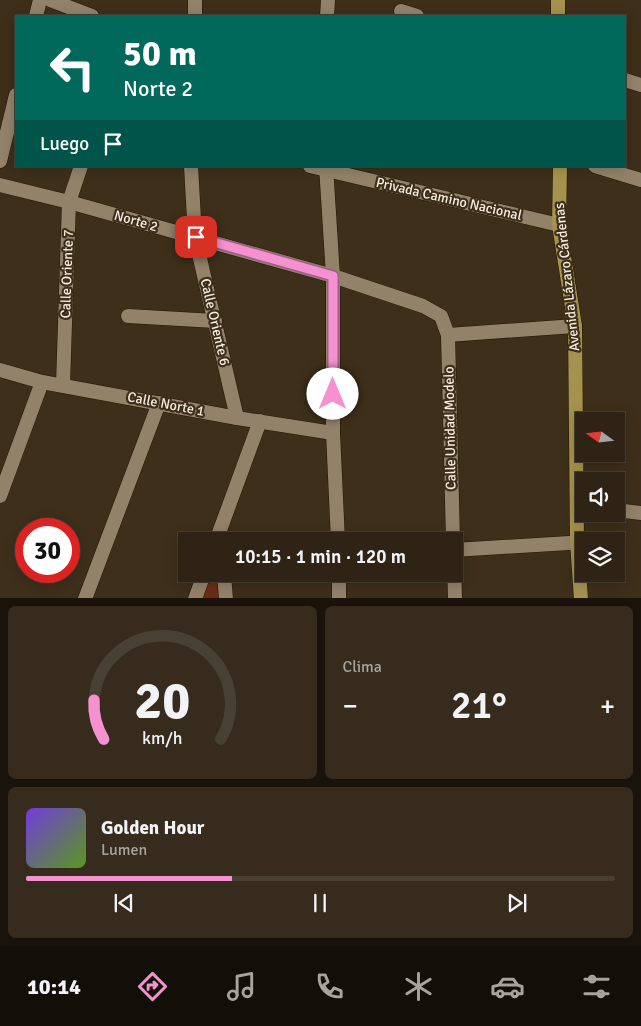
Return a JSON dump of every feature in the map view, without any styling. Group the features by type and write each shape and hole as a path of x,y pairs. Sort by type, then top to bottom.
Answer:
{"main road":[{"path":"558,0 558,15"},
{"name":"Avenida Lázaro Cárdenas","path":"560,167 559,225 575,326 579,472"},
{"name":"Avenida Lázaro Cárdenas","path":"579,522 577,542 580,598"}],"street":[{"path":"36,15 40,0"},
{"path":"50,0 89,15"},
{"path":"195,0 195,15"},
{"path":"327,15 328,0"},
{"path":"401,11 414,15"},
{"path":"626,80 641,85"},
{"path":"0,161 15,99"},
{"name":"Calle Oriente 7","path":"63,385 69,202 81,167"},
{"name":"Calle Oriente 6","path":"191,167 196,237 237,418"},
{"path":"598,167 641,180"},
{"path":"326,168 333,276 333,433 338,532"},
{"name":"Privada Camino Nacional","path":"326,168 559,225"},
{"name":"Norte 2","path":"0,185 69,202 333,276 423,306 441,316"},
{"path":"128,316 215,321"},
{"name":"Calle Unidad Modelo","path":"441,316 448,335 453,532"},
{"path":"448,335 575,326"},
{"name":"Calle Norte 1","path":"0,370 42,382 237,418 333,433"},
{"path":"0,496 42,382"},
{"path":"85,598 158,403"},
{"path":"221,532 260,421"},
{"path":"625,511 641,512"},
{"path":"463,549 569,543"},
{"path":"194,598 201,582"},
{"path":"225,582 226,598"},
{"path":"339,582 339,598"},
{"path":"455,582 455,598"}],"shaded area":[{"path":"199,582 230,582 231,598 192,598"}],"route":[{"path":"196,237 333,276 333,394"}]}
